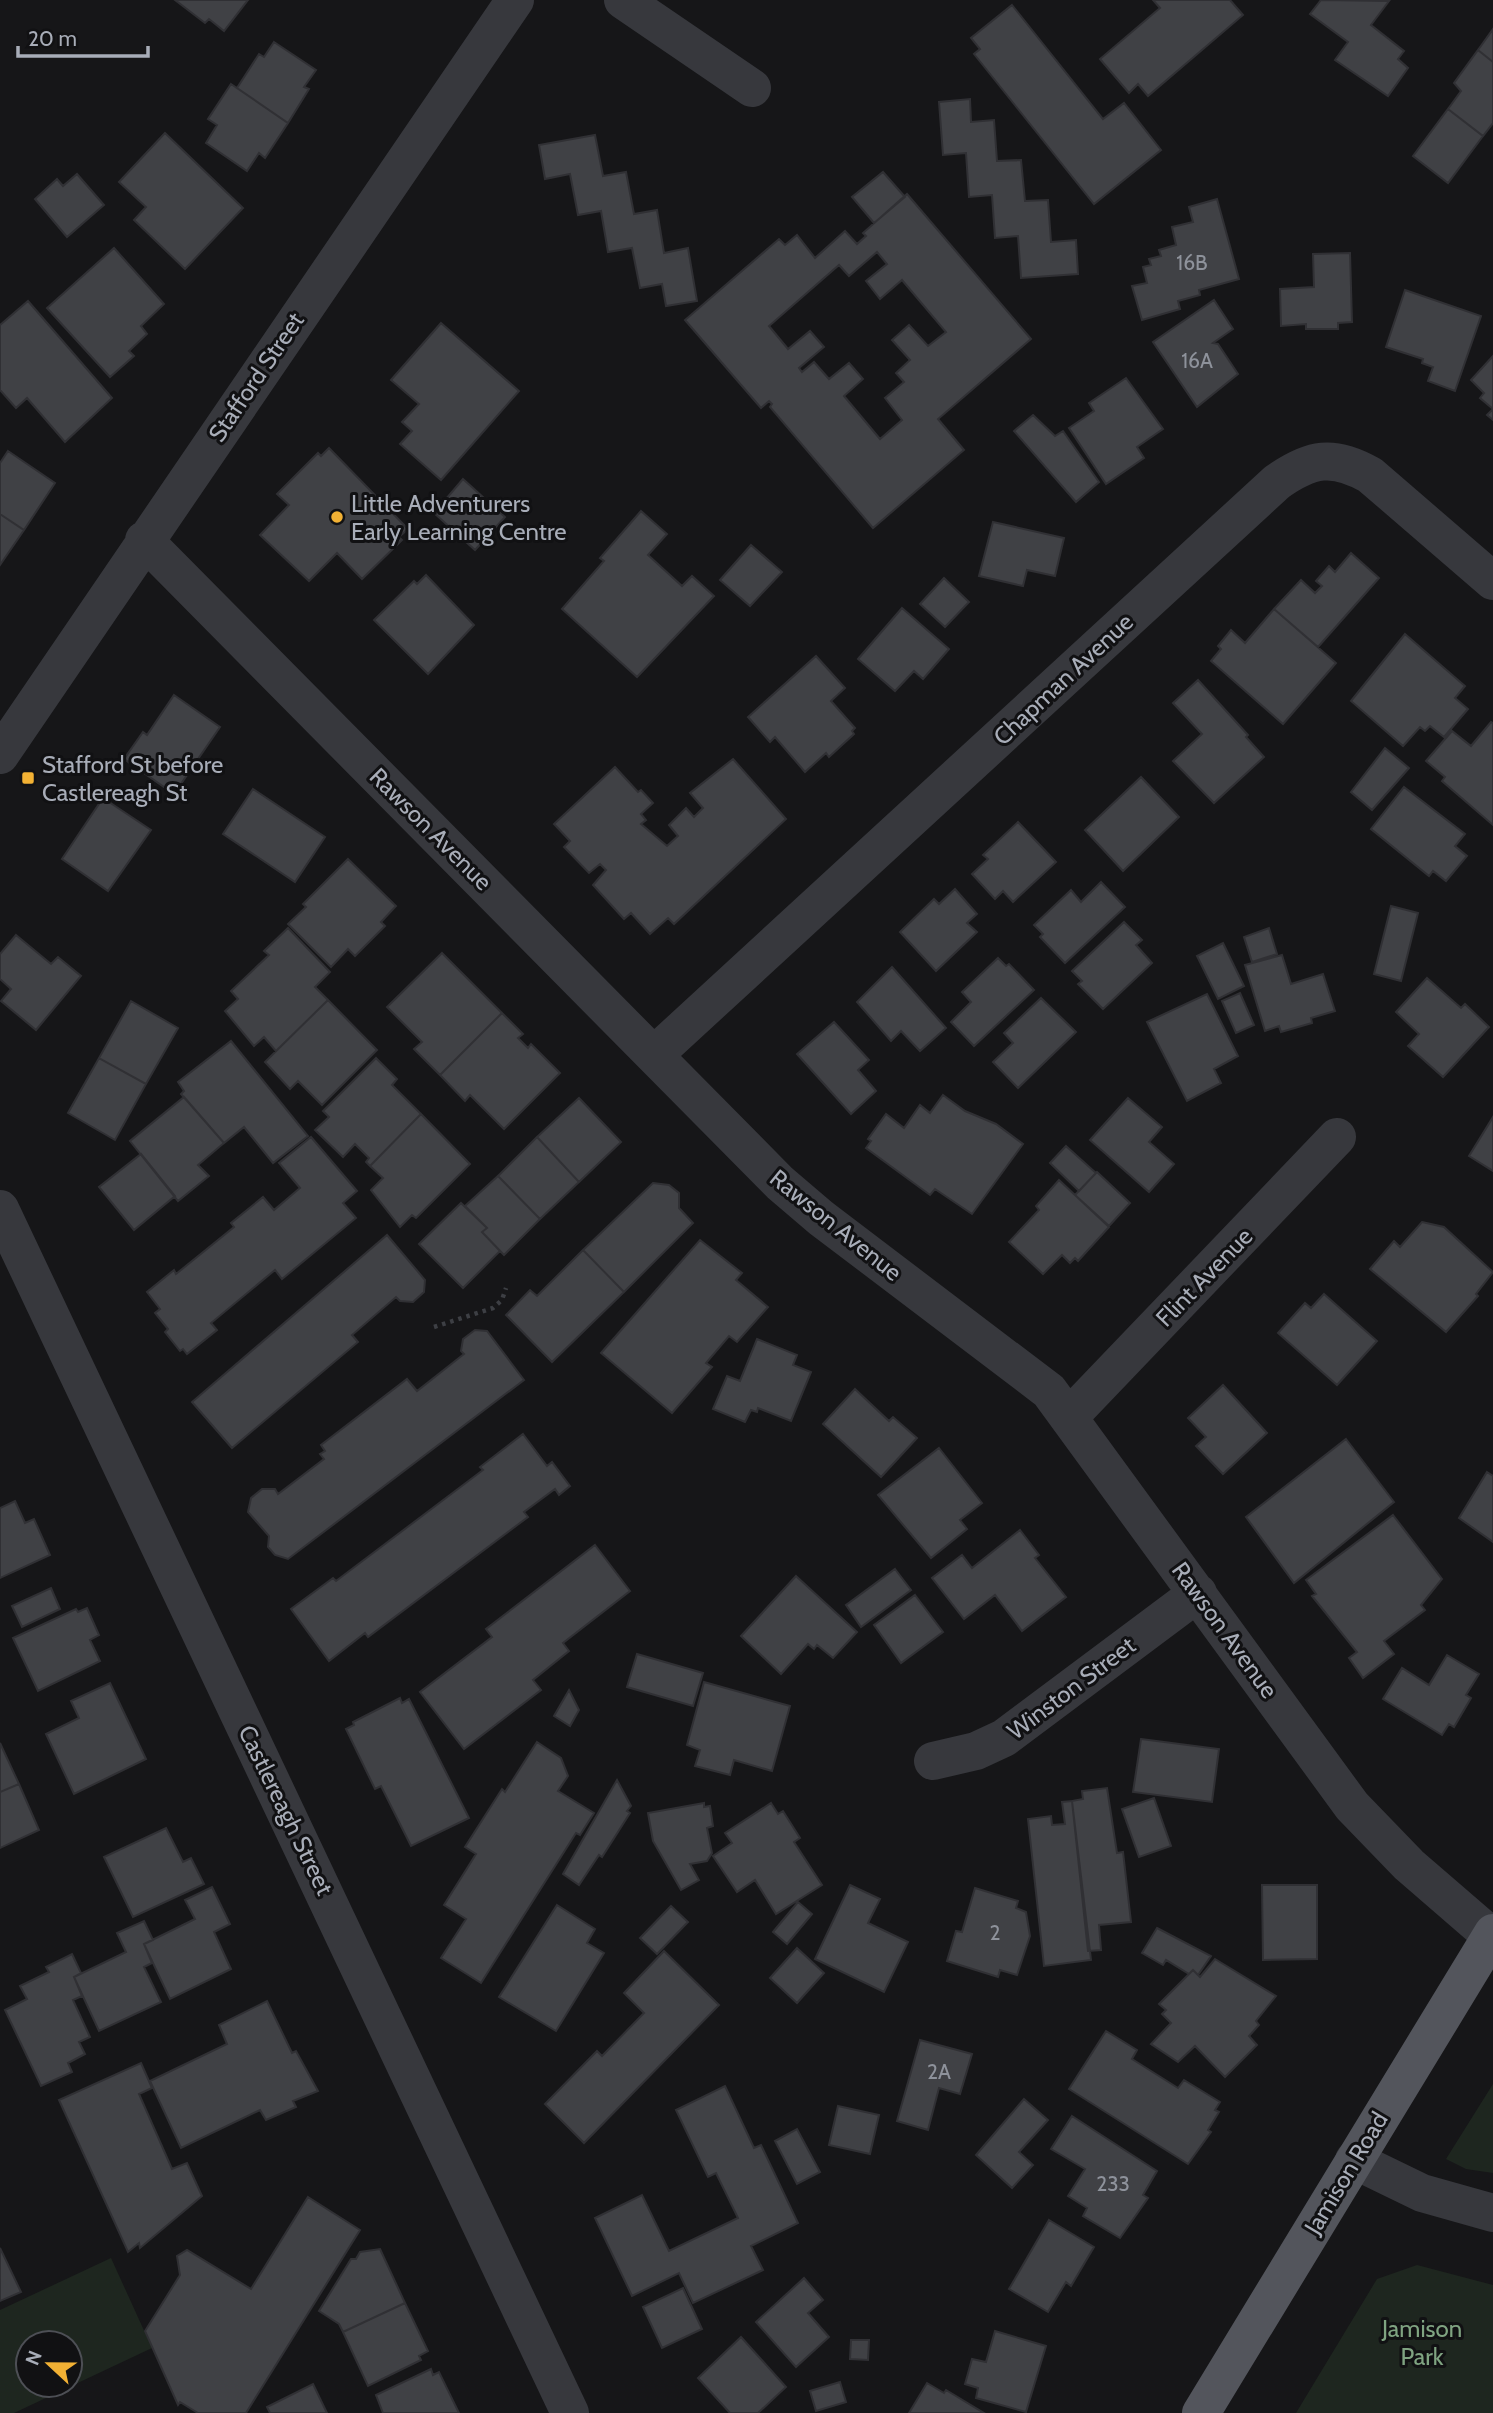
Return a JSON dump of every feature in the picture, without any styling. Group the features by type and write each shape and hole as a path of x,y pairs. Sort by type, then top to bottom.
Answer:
{"main road":[{"name":"Jamison Road","path":"1200,2413 1492,1935"}],"street":[{"name":"Stafford Street","path":"0,755 144,540 515,0"},
{"path":"622,0 752,88"},
{"name":"Chapman Avenue","path":"654,1055 1277,482 1294,470 1327,460 1356,467 1370,475 1493,581"},
{"name":"Rawson Avenue","path":"144,540 800,1201 1033,1377 1070,1416 1352,1806 1409,1865 1492,1935"},
{"name":"Flint Avenue","path":"1070,1416 1338,1137"},
{"name":"Castlereagh Street","path":"0,1209 570,2413"},
{"name":"Winston Street","path":"933,1761 976,1751 1004,1738 1198,1593"},
{"path":"1354,2160 1422,2193 1493,2213"}],"path":[{"path":"434,1327 493,1308 502,1300 506,1288"}],"green space":[{"path":"1493,2084 1493,2173 1466,2169 1446,2159"},
{"path":"111,2258 152,2348 84,2380 84,2329 14,2329 14,2399 44,2399 14,2413 0,2413 0,2310"},
{"name":"Jamison Park","path":"1417,2265 1493,2285 1493,2413 1296,2413 1377,2279"}],"building":[{"path":"175,0 248,0 224,31 209,19 205,23"},
{"path":"1153,0 1230,0 1243,15 1148,96 1138,84 1129,93 1100,59 1160,8"},
{"path":"1321,0 1389,1 1371,25 1404,51 1398,59 1408,68 1388,96 1335,60 1348,42 1310,14"},
{"path":"1012,5 1103,119 1124,103 1161,150 1094,204 974,54 980,49 971,38"},
{"path":"1493,29 1493,62 1478,50"},
{"path":"274,42 316,70 304,87 309,89 288,123 237,88 259,54 264,57"},
{"path":"1478,50 1493,62 1493,123 1483,136 1448,109 1461,91 1454,83"},
{"path":"231,84 288,123 265,158 259,153 247,171 206,143 217,125 208,119"},
{"path":"970,99 971,122 994,120 997,161 1021,160 1025,201 1048,200 1051,242 1076,240 1078,274 1021,278 1018,236 995,238 992,195 969,197 966,153 943,155 939,102"},
{"path":"1448,109 1483,136 1448,183 1413,156"},
{"path":"165,133 243,208 185,269 134,220 146,207 119,182"},
{"path":"595,135 603,176 626,172 634,214 657,210 664,253 688,248 697,301 666,306 662,284 640,288 632,248 608,252 601,211 578,215 570,174 545,179 539,145"},
{"path":"883,172 905,197 874,223 852,197"},
{"path":"77,174 104,205 67,237 35,199 57,179 63,186"},
{"path":"907,194 1031,339 938,419 964,450 873,528 770,407 772,404 769,401 761,408 685,320 779,239 785,245 797,235 815,258 845,231 857,244 866,236 863,233","holes":["877,252 887,264 866,281 880,299 902,280 946,332 928,346 909,325 892,340 910,360 896,373 904,382 885,398 902,420 880,439 844,396 863,379 849,363 829,379 814,362 802,372 799,368 824,347 810,331 788,349 769,326 839,265 849,276"]},
{"path":"1217,199 1239,279 1199,290 1200,295 1178,301 1180,309 1142,320 1132,286 1147,283 1143,267 1151,265 1149,259 1161,256 1159,250 1176,245 1172,227 1193,222 1189,207"},
{"path":"114,248 164,304 141,326 147,334 129,351 134,356 110,377 47,308"},
{"path":"1350,253 1352,322 1338,323 1338,329 1306,329 1306,324 1281,326 1280,289 1314,287 1313,254"},
{"path":"1405,290 1481,316 1455,391 1428,381 1433,367 1422,363 1423,359 1386,347"},
{"path":"1214,300 1233,329 1213,343 1218,344 1238,374 1197,407 1153,342"},
{"path":"28,301 112,398 65,442 27,398 16,408 0,390 0,325"},
{"path":"441,323 519,391 441,480 400,444 412,431 402,422 419,404 391,380"},
{"path":"1493,356 1493,409 1480,398 1484,393 1471,380"},
{"path":"1126,378 1163,429 1137,447 1144,458 1106,484 1069,428 1094,411 1089,403"},
{"path":"1493,409 1493,420 1487,415"},
{"path":"1033,415 1055,436 1063,431 1099,482 1076,502 1014,431"},
{"name":"Little Adventurers Early Learning Centre","path":"329,448 408,529 399,537 402,540 362,579 337,553 309,581 260,535 289,505 277,494 318,453 321,456"},
{"path":"8,451 55,483 24,530 0,514 0,463"},
{"path":"463,479 505,517 475,550 434,513"},
{"path":"641,511 667,534 648,555 682,586 692,576 714,596 637,677 562,609 604,561 600,558"},
{"path":"0,514 24,530 0,565"},
{"path":"993,522 1064,538 1055,576 1027,570 1023,586 979,576"},
{"path":"751,545 782,572 750,606 720,580"},
{"path":"1351,553 1379,578 1318,647 1274,609 1301,580 1315,593 1322,586 1316,581 1329,566 1335,572"},
{"path":"426,575 474,625 428,674 374,620 414,581 417,584"},
{"path":"944,578 969,602 945,627 920,604"},
{"path":"902,608 949,649 923,679 914,671 895,691 858,659"},
{"path":"1274,609 1336,663 1283,724 1211,661 1221,649 1218,646 1231,630 1245,643"},
{"path":"1405,634 1465,686 1455,698 1468,709 1444,737 1430,726 1425,731 1420,727 1403,746 1351,701"},
{"path":"816,656 845,688 831,701 855,728 852,731 854,734 829,757 826,753 805,772 775,737 770,742 748,717"},
{"path":"1198,680 1248,735 1246,737 1264,757 1214,803 1173,761 1202,734 1173,703"},
{"path":"174,695 220,727 174,794 124,759 143,732 147,735"},
{"path":"1491,722 1493,825 1442,781 1445,777 1426,761 1452,731 1471,746"},
{"path":"1385,748 1409,768 1372,810 1351,792"},
{"path":"733,759 786,819 674,924 668,918 650,934 631,913 624,919 593,885 606,870 600,864 589,873 564,847 570,841 554,824 615,767 638,792 641,790 653,803 641,814 646,820 641,824 667,846 678,836 669,825 686,808 694,817 703,808 690,793"},
{"path":"1141,777 1179,817 1123,871 1085,830"},
{"path":"1404,787 1465,834 1455,846 1467,856 1446,881 1433,871 1429,876 1371,829"},
{"path":"253,789 325,837 295,882 223,834"},
{"path":"103,798 151,830 108,891 62,859"},
{"path":"1018,822 1056,862 1013,902 1003,891 995,899 972,874 988,859 983,855"},
{"path":"348,859 396,906 381,922 385,926 355,956 348,949 331,967 288,924 306,907 303,904"},
{"path":"1101,882 1125,907 1065,963 1040,937 1043,934 1034,925 1071,890 1081,902"},
{"path":"955,889 977,914 967,923 977,932 936,971 900,932 934,899 939,904"},
{"path":"1391,906 1418,913 1401,981 1374,974"},
{"path":"1124,922 1142,940 1136,945 1152,963 1103,1009 1078,984 1082,981 1072,971"},
{"path":"288,928 330,972 315,987 328,1000 276,1051 264,1037 254,1046 225,1011 238,999 231,991 269,955 264,951"},
{"path":"1269,928 1277,954 1252,962 1244,937"},
{"path":"16,935 51,964 58,957 81,976 36,1030 1,1001 11,989 0,979 0,954"},
{"path":"1223,943 1244,986 1218,999 1197,956"},
{"path":"442,953 502,1013 440,1075 414,1049 422,1042 387,1007"},
{"path":"1282,955 1291,984 1323,974 1335,1011 1311,1018 1312,1023 1281,1032 1279,1026 1265,1031 1245,965"},
{"path":"998,958 1006,966 1009,964 1034,990 974,1046 951,1022 971,1002 962,992"},
{"path":"892,967 946,1028 920,1051 901,1031 891,1041 857,1002"},
{"path":"1427,978 1461,1008 1465,1004 1489,1027 1443,1077 1408,1046 1419,1034 1396,1012"},
{"path":"1240,993 1254,1025 1236,1033 1222,1001"},
{"path":"1207,994 1238,1056 1214,1069 1221,1083 1187,1101 1147,1022"},
{"path":"1041,998 1076,1032 1018,1088 993,1062 1013,1043 1004,1033"},
{"path":"328,1000 377,1050 322,1105 298,1081 290,1089 265,1062"},
{"path":"131,1001 178,1028 146,1084 99,1058"},
{"path":"502,1013 523,1034 518,1038 528,1048 531,1044 560,1073 504,1129 470,1095 465,1101 440,1075"},
{"path":"834,1022 869,1060 858,1070 876,1091 851,1114 797,1054"},
{"path":"231,1041 308,1136 273,1163 244,1127 224,1143 181,1094 184,1091 178,1082"},
{"path":"99,1058 146,1084 115,1140 68,1113"},
{"path":"376,1058 397,1079 392,1085 421,1114 370,1166 366,1162 369,1158 355,1144 343,1157 315,1130 329,1117 323,1111"},
{"path":"943,1095 965,1111 996,1124 1023,1144 972,1214 935,1189 930,1195 866,1148 871,1141 868,1139 886,1114 904,1128 920,1105 930,1113"},
{"path":"184,1097 224,1143 198,1165 209,1176 178,1201 130,1141"},
{"path":"579,1098 621,1142 579,1182 537,1137"},
{"path":"1128,1098 1162,1127 1149,1142 1174,1164 1149,1192 1090,1140"},
{"path":"421,1114 470,1164 416,1218 412,1215 400,1227 371,1190 383,1178 370,1166"},
{"path":"1493,1117 1493,1171 1469,1156"},
{"path":"311,1137 357,1191 343,1203 356,1218 282,1279 275,1270 211,1323 217,1330 187,1354 183,1349 180,1351 165,1332 168,1329 155,1313 160,1309 147,1292 174,1270 176,1274 234,1227 231,1223 263,1197 274,1210 300,1188 279,1163"},
{"path":"537,1137 579,1182 540,1219 498,1176"},
{"path":"1066,1146 1096,1173 1079,1191 1050,1163"},
{"path":"141,1154 175,1196 134,1230 99,1187"},
{"path":"1097,1172 1130,1203 1109,1226 1075,1195"},
{"path":"498,1176 540,1219 504,1255 482,1232 487,1228 465,1206"},
{"path":"1059,1180 1109,1227 1078,1261 1075,1258 1070,1263 1062,1255 1043,1274 1009,1242 1039,1210 1036,1206"},
{"path":"653,1183 669,1185 679,1193 679,1208 693,1223 624,1292 583,1250"},
{"path":"461,1203 487,1228 482,1232 500,1251 463,1288 419,1244"},
{"path":"1422,1222 1444,1227 1493,1272 1476,1294 1478,1296 1446,1332 1370,1269 1394,1241 1400,1247"},
{"path":"387,1235 425,1280 424,1292 413,1302 400,1301 396,1297 352,1335 358,1342 232,1448 192,1402"},
{"path":"700,1240 742,1273 736,1280 768,1307 737,1342 729,1336 706,1363 712,1367 672,1413 601,1353"},
{"path":"583,1250 624,1292 552,1362 506,1315 530,1290 537,1296"},
{"path":"1324,1294 1377,1341 1337,1385 1278,1333 1305,1303 1311,1308"},
{"path":"475,1330 487,1331 524,1380 288,1559 275,1555 268,1547 269,1536 248,1512 251,1498 262,1489 275,1489 278,1494 324,1459 320,1454 325,1451 321,1445 407,1379 417,1391 464,1354 461,1351 463,1339"},
{"path":"757,1339 797,1355 793,1365 811,1372 791,1421 758,1408 757,1412 751,1410 745,1422 713,1409 727,1376 740,1381"},
{"path":"1223,1385 1267,1433 1223,1474 1196,1446 1206,1437 1188,1418"},
{"path":"855,1389 889,1421 893,1417 917,1438 881,1477 823,1424"},
{"path":"523,1434 547,1466 552,1462 570,1486 559,1495 555,1489 524,1512 528,1517 368,1637 365,1633 329,1661 291,1609 333,1578 336,1581 483,1470 480,1467"},
{"path":"1346,1439 1394,1502 1294,1583 1246,1517"},
{"path":"939,1448 982,1503 960,1520 967,1529 931,1558 878,1495"},
{"path":"1487,1472 1493,1476 1493,1542 1459,1518"},
{"path":"15,1501 25,1523 34,1519 50,1555 0,1578 0,1508"},
{"path":"1393,1515 1442,1579 1421,1605 1425,1610 1384,1641 1394,1654 1363,1678 1349,1658 1357,1652 1312,1596 1316,1594 1306,1580"},
{"path":"1020,1530 1039,1555 1035,1558 1066,1597 1022,1631 995,1595 964,1619 932,1578 962,1555 972,1568"},
{"path":"595,1545 630,1591 563,1643 569,1651 533,1680 541,1690 464,1749 420,1692 492,1637 486,1629"},
{"path":"895,1569 911,1590 861,1627 846,1605"},
{"path":"796,1576 857,1632 833,1658 817,1645 814,1649 808,1644 781,1674 741,1636"},
{"path":"51,1588 60,1609 22,1627 12,1606"},
{"path":"915,1595 943,1632 901,1663 874,1625"},
{"path":"87,1608 99,1635 90,1640 100,1661 38,1691 13,1638 76,1609 78,1612"},
{"path":"637,1654 703,1673 693,1706 627,1687"},
{"path":"1447,1655 1479,1674 1466,1695 1471,1698 1454,1727 1449,1724 1442,1735 1383,1699 1402,1668 1429,1685"},
{"path":"704,1682 790,1706 772,1771 734,1760 730,1775 695,1766 700,1750 687,1745"},
{"path":"110,1683 146,1759 74,1794 46,1734 79,1718 71,1701"},
{"path":"569,1690 579,1710 570,1726 554,1716"},
{"path":"400,1698 402,1703 409,1699 469,1818 411,1846 381,1786 375,1789 346,1729 354,1725 353,1722"},
{"path":"1141,1739 1219,1749 1212,1802 1133,1792"},
{"path":"537,1742 561,1758 568,1776 558,1791 594,1813 580,1835 576,1833 481,1983 441,1958 466,1919 444,1905 476,1854 465,1847 502,1789 505,1792"},
{"path":"0,1743 19,1784 0,1792"},
{"path":"617,1780 631,1806 627,1811 630,1813 602,1857 599,1855 579,1885 563,1874"},
{"path":"19,1784 39,1830 0,1848 0,1792"},
{"path":"1107,1788 1117,1853 1123,1852 1131,1922 1099,1925 1101,1950 1088,1951 1072,1801 1083,1799 1082,1791"},
{"path":"1154,1798 1171,1846 1139,1857 1122,1809"},
{"path":"1072,1801 1091,1960 1044,1966 1028,1819 1051,1816 1052,1825 1065,1824 1062,1802"},
{"path":"704,1803 704,1807 710,1806 713,1826 707,1828 712,1853 707,1861 690,1864 699,1880 681,1890 653,1841 648,1813"},
{"path":"771,1803 778,1814 783,1811 800,1838 794,1842 822,1885 776,1914 755,1880 737,1892 713,1856 732,1843 725,1833"},
{"path":"166,1828 183,1862 191,1858 204,1884 133,1917 104,1857"},
{"path":"850,1885 880,1899 868,1923 908,1942 884,1992 815,1959"},
{"path":"1262,1885 1317,1885 1317,1959 1263,1960"},
{"path":"212,1887 230,1924 214,1932 231,1969 170,1999 144,1944 195,1919 185,1900"},
{"path":"975,1888 1018,1901 1016,1908 1026,1912 1030,1936 1017,1975 1000,1970 998,1977 947,1961 956,1931 962,1932"},
{"path":"798,1902 812,1914 787,1944 773,1932"},
{"path":"557,1905 595,1929 587,1943 604,1953 556,2031 499,1997"},
{"path":"671,1906 688,1922 657,1954 640,1938"},
{"path":"144,1921 153,1940 144,1944 152,1963 144,1967 161,2002 99,2031 74,1977 126,1952 117,1933"},
{"path":"1157,1928 1211,1956 1198,1975 1193,1970 1189,1974 1166,1960 1163,1965 1142,1953"},
{"path":"797,1948 824,1973 797,2003 770,1978"},
{"path":"664,1951 719,2005 584,2143 545,2104 597,2051 602,2056 644,2013 624,1993"},
{"path":"72,1954 81,1973 74,1977 82,1996 73,2000 90,2037 79,2042 85,2054 68,2063 72,2072 41,2086 5,2010 27,1999 20,1986 49,1972 46,1967"},
{"path":"1215,1959 1276,1996 1256,2021 1259,2025 1249,2036 1257,2045 1225,2077 1195,2046 1178,2062 1151,2044 1171,2023 1162,2014 1166,2010 1159,2004 1193,1970 1200,1977"},
{"path":"267,2001 292,2053 296,2051 318,2091 293,2101 296,2107 266,2120 260,2110 181,2148 150,2081 227,2044 219,2025"},
{"path":"1106,2031 1137,2050 1132,2059 1178,2088 1184,2080 1220,2102 1215,2110 1219,2112 1208,2130 1211,2132 1188,2164 1069,2089"},
{"path":"920,2040 972,2054 960,2094 939,2088 928,2130 897,2121"},
{"path":"141,2063 152,2088 139,2094 172,2169 187,2163 202,2196 140,2248 139,2243 128,2252 59,2100"},
{"path":"725,2086 754,2148 761,2145 798,2223 751,2246 763,2270 693,2303 679,2273 632,2296 595,2218 642,2195 669,2251 738,2218 716,2173 708,2177 676,2110"},
{"path":"1024,2099 1048,2120 1019,2152 1033,2165 1012,2188 976,2155"},
{"path":"838,2106 879,2115 870,2154 829,2145"},
{"path":"1072,2116 1157,2171 1143,2195 1148,2198 1120,2238 1083,2216 1087,2208 1068,2196 1085,2169 1051,2149"},
{"path":"797,2129 820,2172 797,2184 775,2141"},
{"path":"308,2197 360,2230 246,2413 198,2413 180,2402 178,2405 145,2331 180,2275 177,2256 187,2250 251,2289"},
{"path":"1049,2220 1094,2247 1071,2286 1066,2282 1048,2312 1009,2289"},
{"path":"0,2248 21,2292 0,2301"},
{"path":"380,2249 405,2303 343,2332 339,2324 319,2311 351,2259 356,2259 360,2252"},
{"path":"804,2278 823,2300 808,2313 829,2337 796,2367 756,2322"},
{"path":"683,2288 702,2329 662,2348 643,2307"},
{"path":"405,2303 428,2351 419,2356 421,2360 368,2386 343,2332"},
{"path":"995,2331 1046,2346 1026,2412 976,2398 978,2388 965,2384 972,2359 986,2362"},
{"path":"741,2337 786,2387 758,2413 730,2413 698,2378"},
{"path":"851,2340 869,2340 868,2360 850,2359"},
{"path":"431,2369 433,2375 439,2372 459,2413 383,2413 376,2395"},
{"path":"840,2382 846,2402 816,2411 810,2391"},
{"path":"927,2383 944,2393 946,2390 984,2413 909,2413"},
{"path":"313,2384 327,2413 270,2413 267,2407"}],"place":[{"name":"Little Adventurers Early Learning Centre","path":"337,517"},
{"name":"Stafford St before Castlereagh St","path":"28,778"}]}
